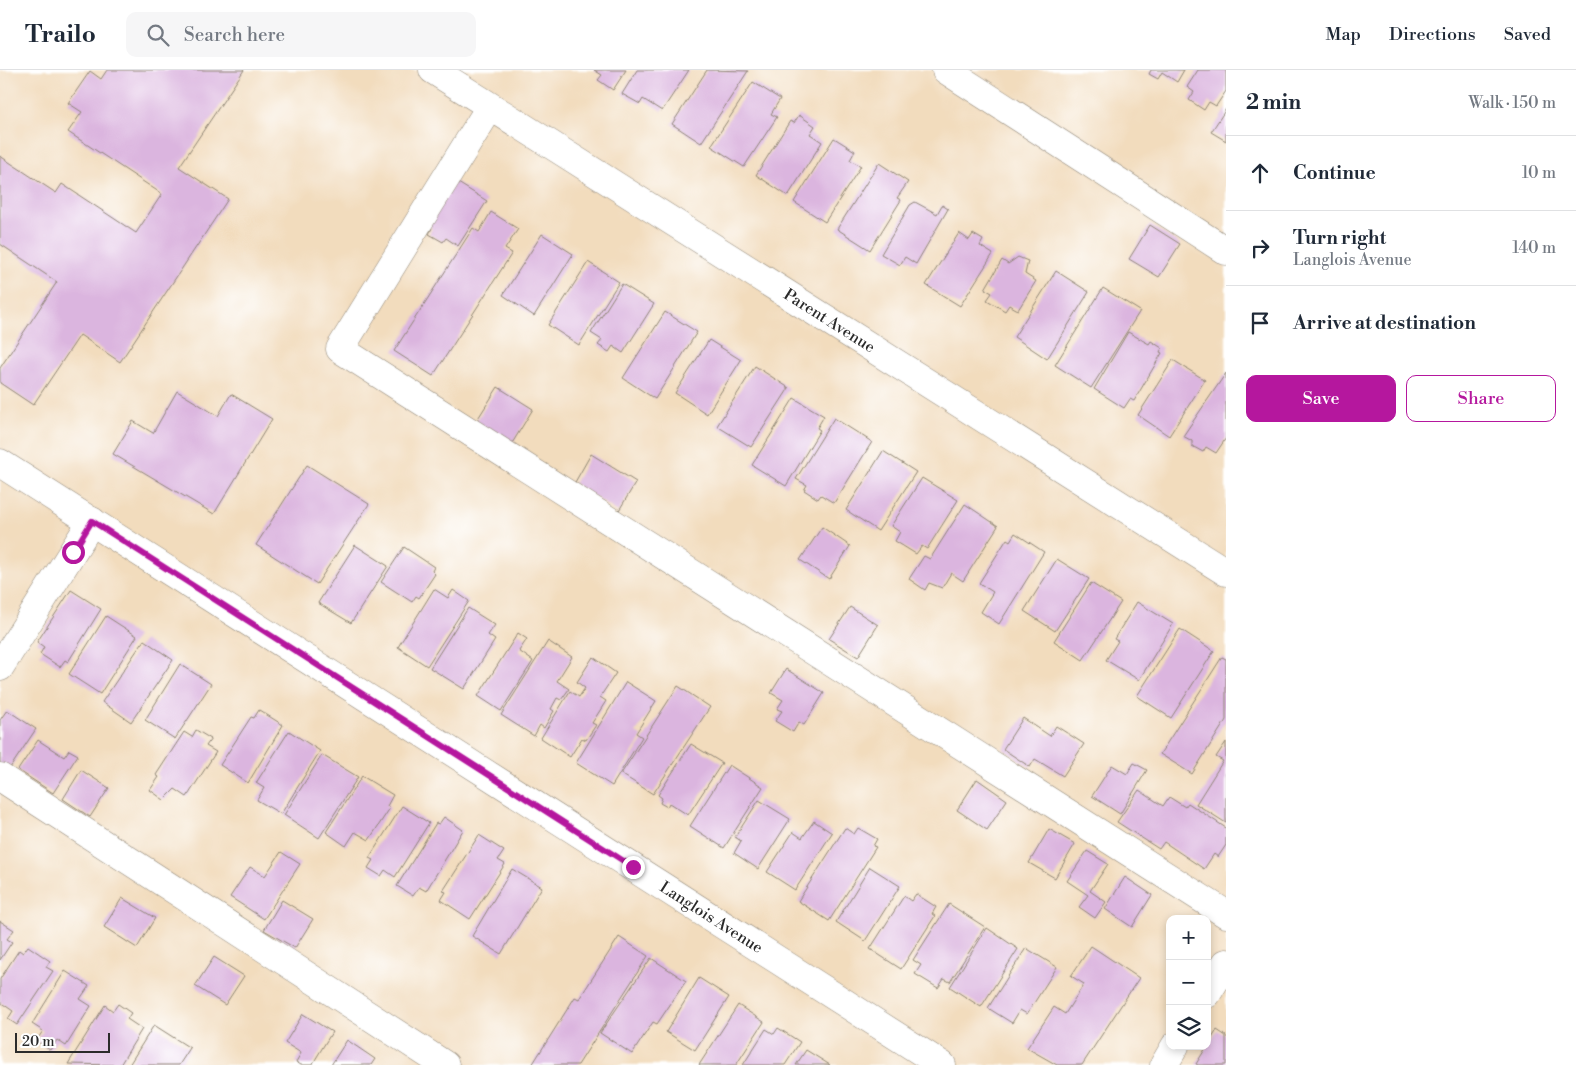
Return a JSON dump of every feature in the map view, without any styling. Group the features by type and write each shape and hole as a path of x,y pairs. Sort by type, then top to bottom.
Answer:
{"street":[{"name":"Parent Avenue","path":"433,70 1226,572"},
{"path":"946,70 1226,251"},
{"path":"490,107 340,349 1226,914"},
{"name":"Langlois Avenue","path":"0,463 942,1065"},
{"path":"0,667 92,521"},
{"path":"0,777 445,1065"},
{"path":"1211,987 1226,963"},
{"path":"1164,1065 1173,1050"}],"building":[{"path":"107,70 244,70 179,167 228,199 120,362 80,335 33,405 0,383 0,368 57,282 0,244 0,156 56,193 62,184 136,233 162,194 68,132 82,112 68,103 90,71 101,79"},
{"path":"594,70 626,70 613,90 598,80 602,75"},
{"path":"637,70 689,70 662,111 643,99 640,104 622,94"},
{"path":"707,70 748,71 701,143 672,124"},
{"path":"1151,70 1184,70 1177,82 1162,72 1158,79 1149,74"},
{"path":"1198,70 1226,70 1226,91 1216,106 1209,102 1204,110 1189,100 1194,92 1187,87"},
{"path":"753,82 780,99 771,114 777,117 744,167 711,146"},
{"path":"1226,109 1226,141 1211,132"},
{"path":"799,115 815,126 810,134 822,142 788,196 756,175 790,121 794,123"},
{"path":"834,138 855,151 850,160 861,166 825,222 794,202"},
{"path":"879,163 908,182 897,198 901,200 870,250 837,229"},
{"path":"455,181 487,201 458,246 446,238 443,242 429,234 432,228 427,225"},
{"path":"915,202 937,214 942,205 948,209 916,264 905,257 900,265 881,254 910,205"},
{"path":"491,212 518,229 505,249 512,253 433,376 394,351 473,228 479,232"},
{"path":"1150,225 1180,244 1159,277 1129,259"},
{"path":"959,233 969,240 973,234 983,240 980,246 993,254 960,306 926,285"},
{"path":"542,234 573,254 534,316 503,295"},
{"path":"1018,257 1028,261 1025,274 1036,281 1018,310 1009,305 1005,311 987,300 992,293 985,289 1002,260 1008,264"},
{"path":"588,262 619,282 579,345 548,325"},
{"path":"1056,271 1089,292 1047,359 1014,337"},
{"path":"622,284 654,304 623,353 613,346 609,352 598,345 602,340 591,333"},
{"path":"1103,288 1140,311 1091,388 1055,365"},
{"path":"665,312 697,332 655,399 623,378"},
{"path":"1128,332 1149,344 1151,341 1162,348 1160,352 1162,353 1134,401 1130,399 1124,408 1094,389"},
{"path":"709,340 741,360 707,414 675,393"},
{"path":"1173,360 1205,380 1169,436 1138,415"},
{"path":"755,366 789,388 751,447 717,426"},
{"path":"1226,373 1226,438 1216,453 1206,447 1203,452 1192,446 1192,441 1183,436"},
{"path":"498,387 533,409 511,445 475,423"},
{"path":"177,391 218,416 231,394 272,419 214,514 113,454 133,421 153,433"},
{"path":"794,398 824,416 817,428 820,430 786,486 752,465"},
{"path":"834,418 872,442 834,503 821,495 818,499 804,490 807,485 796,479"},
{"path":"883,451 916,472 878,531 846,510"},
{"path":"591,454 636,482 618,512 574,484"},
{"path":"307,465 369,504 317,584 256,545"},
{"path":"922,478 958,500 927,549 922,546 916,554 895,541 900,532 891,526"},
{"path":"965,504 998,526 963,581 951,573 942,588 929,583 925,590 909,579 924,556 930,559"},
{"path":"822,527 850,546 829,579 800,560"},
{"path":"1015,533 1044,552 999,624 981,612 993,592 979,583 1007,539 1010,541"},
{"path":"355,545 388,566 351,623 318,603"},
{"path":"404,547 434,567 432,571 435,574 419,598 416,596 412,602 381,582"},
{"path":"1057,559 1089,579 1055,631 1024,611"},
{"path":"1091,583 1121,602 1083,660 1054,641"},
{"path":"434,589 448,598 453,590 469,601 427,666 398,647"},
{"path":"71,590 101,609 68,662 65,660 60,667 40,654 44,647 37,642"},
{"path":"1137,602 1173,624 1139,680 1106,660 1118,641 1114,639"},
{"path":"850,607 878,625 858,657 829,639"},
{"path":"468,608 495,625 488,635 495,640 464,689 430,668"},
{"path":"106,616 137,636 100,694 69,674"},
{"path":"1180,629 1214,651 1171,718 1137,696"},
{"path":"518,633 527,639 519,651 533,661 501,711 478,696"},
{"path":"144,640 173,660 131,722 102,702"},
{"path":"548,641 572,657 557,681 569,689 561,700 557,698 551,709 554,711 544,728 540,725 534,736 501,715"},
{"path":"593,657 616,673 600,697 606,701 592,723 596,725 586,740 582,738 570,757 541,738 570,691 579,697 585,688 577,682"},
{"path":"1222,657 1226,659 1226,720 1192,774 1160,754"},
{"path":"180,664 211,684 175,739 145,720"},
{"path":"786,669 824,693 804,725 799,722 793,732 775,721 782,711 777,709 783,700 771,693"},
{"path":"626,682 656,701 636,733 642,737 612,786 576,763"},
{"path":"678,686 710,707 653,794 621,774"},
{"path":"7,710 36,729 8,771 0,765 0,720"},
{"path":"259,710 283,725 248,783 220,765 251,717 254,718"},
{"path":"1023,718 1050,736 1056,726 1084,744 1063,776 1035,759 1030,767 1003,749"},
{"path":"196,730 211,739 206,746 216,752 187,797 175,789 164,800 150,790 159,777 156,775 184,732 192,737"},
{"path":"289,731 320,751 281,814 257,800 264,788 256,783"},
{"path":"38,740 64,757 69,750 78,755 53,793 18,770"},
{"path":"1226,742 1226,823 1196,804 1223,761 1216,757"},
{"path":"691,744 722,763 688,815 669,803 667,807 660,803 662,798 658,795"},
{"path":"322,755 358,777 319,838 284,815"},
{"path":"1134,763 1147,770 1120,814 1092,796 1112,765 1127,774"},
{"path":"729,765 763,787 724,848 690,826"},
{"path":"81,770 109,788 90,817 63,799"},
{"path":"362,776 393,795 387,806 390,808 369,840 355,832 346,846 326,832"},
{"path":"977,779 1007,800 987,830 957,810"},
{"path":"1139,790 1163,806 1169,797 1185,807 1188,803 1226,828 1226,845 1218,857 1214,854 1204,869 1164,842 1159,849 1117,822"},
{"path":"759,800 790,819 758,869 734,853 741,841 735,837"},
{"path":"402,806 429,823 395,877 385,870 381,876 368,868 373,860 369,858"},
{"path":"444,817 463,830 426,891 419,887 413,896 397,886 436,823 439,824"},
{"path":"814,821 832,833 795,890 767,872 793,832 802,838"},
{"path":"845,828 854,834 858,828 877,839 873,846 876,847 829,921 798,901"},
{"path":"1049,829 1075,844 1055,878 1029,863"},
{"path":"479,835 504,851 498,860 505,864 470,919 441,900 446,892 443,891"},
{"path":"1087,851 1108,864 1090,891 1106,902 1095,918 1079,907 1088,895 1067,881"},
{"path":"281,852 300,864 264,919 230,897 250,867 265,876"},
{"path":"870,867 900,886 865,941 836,922"},
{"path":"512,869 542,887 501,954 472,936"},
{"path":"1125,877 1152,895 1132,927 1105,909"},
{"path":"916,894 936,907 932,914 935,916 901,969 870,949 904,896 911,901"},
{"path":"122,898 155,918 137,948 104,927"},
{"path":"282,900 313,919 295,948 264,930"},
{"path":"949,904 985,927 950,982 944,979 938,988 915,974 921,965 913,960"},
{"path":"0,921 14,930 7,939 12,942 0,960"},
{"path":"987,928 1018,949 981,1007 950,987"},
{"path":"619,937 648,956 578,1065 532,1065 575,997 579,999"},
{"path":"28,946 50,961 46,967 53,971 17,1025 8,1019 13,1011 0,1002 0,979 19,950 23,953"},
{"path":"1091,946 1139,978 1082,1065 1057,1065 1027,1048 1054,1007 1065,1014 1084,984 1071,976"},
{"path":"1026,948 1057,967 1027,1014 1020,1010 1012,1023 988,1008"},
{"path":"214,957 244,976 225,1005 195,986"},
{"path":"651,958 686,981 657,1024 653,1022 632,1054 600,1033"},
{"path":"65,971 89,986 80,999 91,1006 66,1046 57,1040 50,1050 36,1041 43,1031 32,1024"},
{"path":"699,978 729,997 695,1050 666,1032"},
{"path":"118,1004 131,1013 127,1019 142,1029 120,1065 68,1064 105,1005 113,1011"},
{"path":"738,1005 764,1022 736,1065 699,1065"},
{"path":"303,1014 332,1032 312,1065 301,1065 296,1062 301,1053 285,1043"},
{"path":"154,1025 190,1048 179,1065 129,1065"},
{"path":"778,1028 800,1042 785,1065 743,1065 766,1029 774,1034"},
{"path":"1217,1030 1226,1036 1226,1065 1196,1064 1205,1050 1211,1050 1211,1040"},
{"path":"347,1040 375,1059 371,1065 331,1065"},
{"path":"806,1050 830,1065 796,1065"}],"route":[{"path":"73,552 92,521 633,867"}]}
